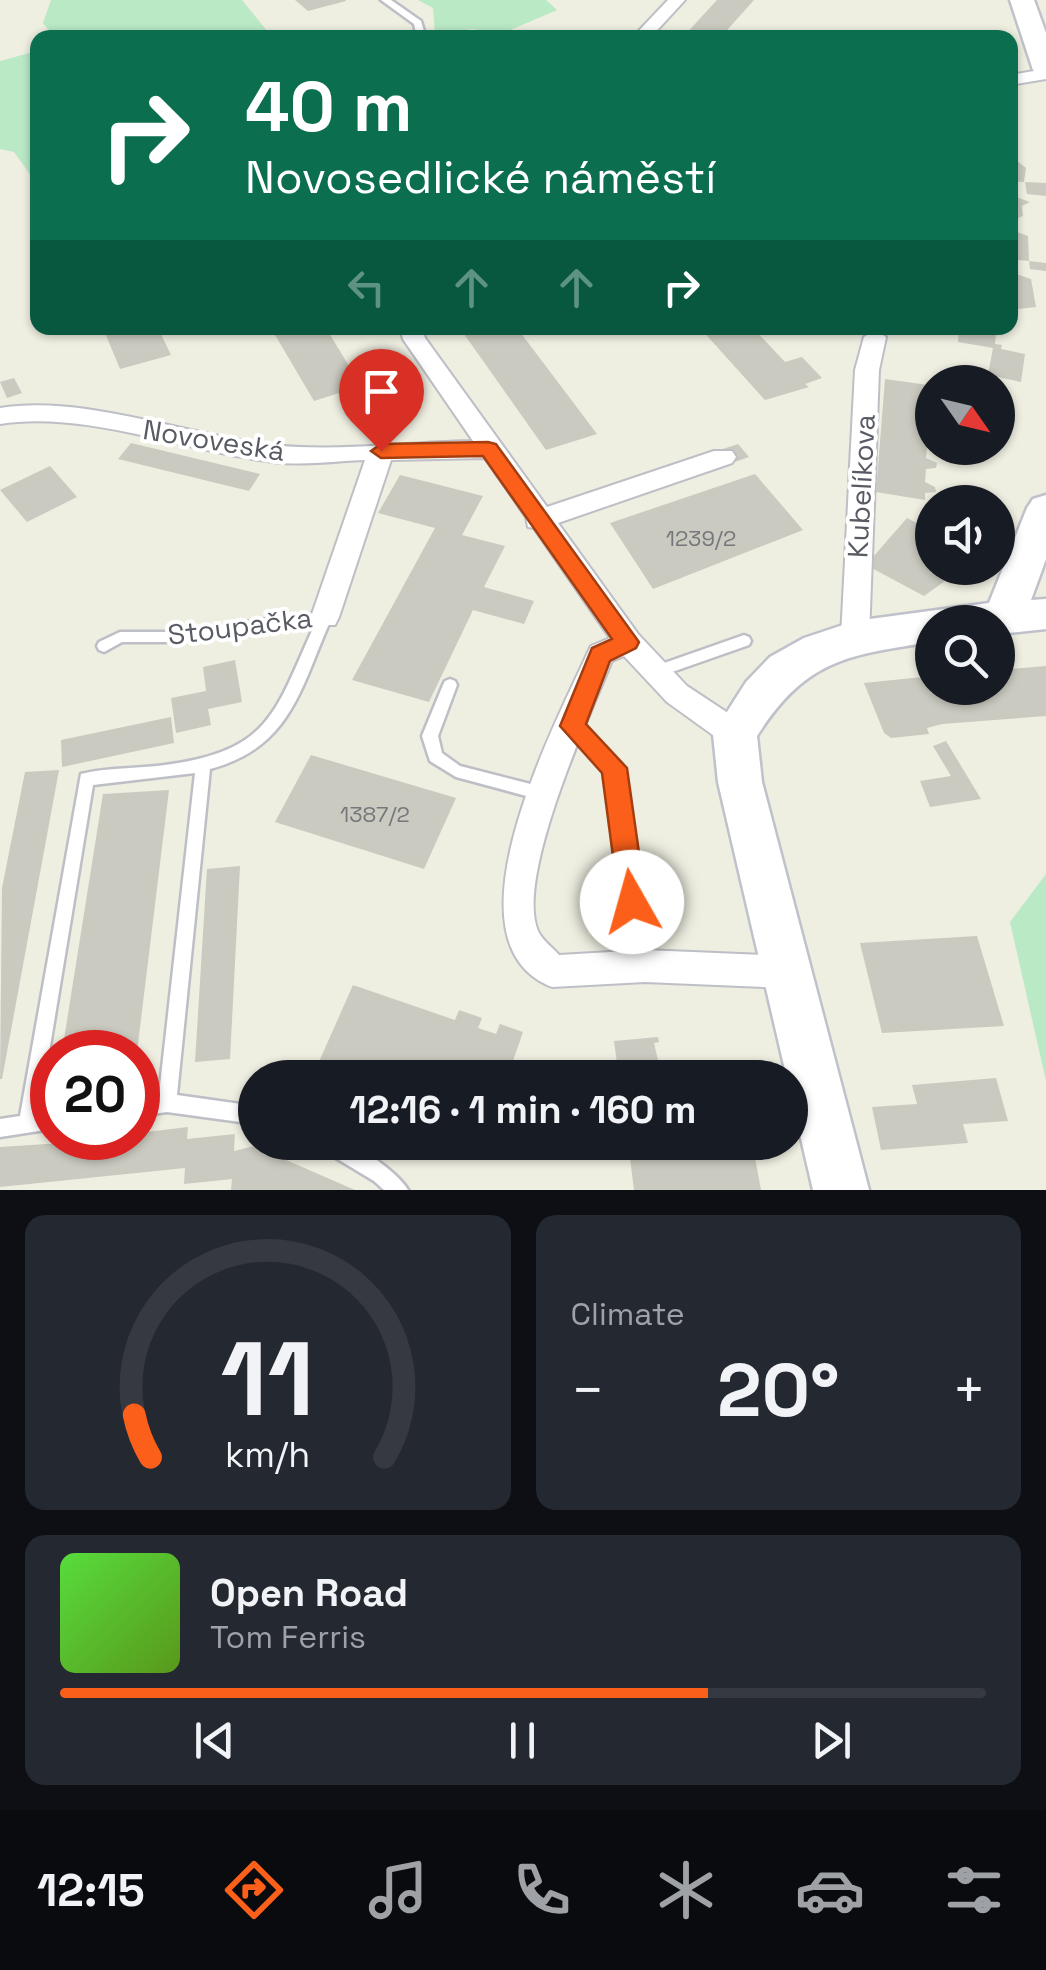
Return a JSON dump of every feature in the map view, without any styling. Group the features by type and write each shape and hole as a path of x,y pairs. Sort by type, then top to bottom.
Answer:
{"street":[{"path":"1018,78 1046,72 1022,0"},
{"path":"647,30 670,2"},
{"path":"413,335 537,520 628,642 654,673 735,734"},
{"name":"Kubelíkova","path":"855,637 867,370 875,336"},
{"name":"Novoveská","path":"0,416 18,413 117,423 274,454 488,449"},
{"name":"Stoupačka","path":"325,616 381,451"},
{"path":"537,520 723,458"},
{"path":"1009,605 1046,508"},
{"path":"1015,615 1046,614"},
{"path":"841,1190 740,782 735,734 761,694 785,669 819,648 855,637 915,628"},
{"path":"628,642 601,654 541,793 517,904 522,938 552,971 645,966 786,972"}],"lane":[{"path":"385,0 418,22 420,30"},
{"path":"0,1128 28,1124 86,778 202,766 251,745 279,717 325,616"},
{"name":"Stoupačka","path":"104,646 120,637 165,637 325,616"},
{"path":"654,673 744,641"},
{"path":"450,685 430,736 435,757 456,771 541,793"},
{"path":"572,726 614,768 645,966"},
{"path":"166,1103 202,766"},
{"path":"160,1104 238,1113"},
{"path":"357,1160 398,1190"}],"green space":[{"path":"51,0 242,0 266,30 48,30 43,23"},
{"path":"418,0 546,0 557,10 510,30 435,30 433,8"},
{"path":"30,53 30,174 14,152 0,149 0,61"},
{"path":"1046,874 1046,1081 1010,922"}],"building":[{"path":"295,0 346,0 346,1 308,11"},
{"path":"717,0 754,0 727,30 690,30"},
{"path":"1018,162 1026,168 1024,182 1018,182"},
{"path":"1025,182 1046,183 1046,196 1027,194"},
{"path":"1018,198 1030,202 1022,206 1023,216 1018,218"},
{"path":"1018,232 1028,236 1029,261 1018,260"},
{"path":"1029,261 1046,263 1046,271 1030,269"},
{"path":"1018,275 1031,279 1036,307 1018,309"},
{"path":"106,335 161,335 171,355 120,369"},
{"path":"275,335 330,335 361,386 314,401"},
{"path":"465,335 522,335 597,434 546,450"},
{"path":"706,335 760,335 785,362 802,357 822,378 805,384 809,387 765,400"},
{"path":"958,335 996,335 995,344 1002,345 1001,349 1025,354 1021,382 1015,381 1015,365 990,365 993,348 958,342"},
{"path":"14,378 22,393 7,398 0,382"},
{"path":"885,379 915,383 915,465 937,465 926,469 925,482 931,485 915,485 915,498 876,492"},
{"path":"131,443 260,474 249,491 118,459"},
{"path":"738,444 749,457 729,464 717,451"},
{"path":"50,466 77,497 27,522 0,490"},
{"path":"755,474 803,530 653,589 610,523"},
{"path":"400,475 483,496 462,535 505,546 484,587 534,601 524,624 473,610 429,702 352,680 435,528 378,513"},
{"path":"907,518 915,522 915,585 939,585 924,596 866,565"},
{"path":"235,660 242,702 208,709 211,725 176,733 171,698 206,691 203,667"},
{"path":"1046,666 1046,716 942,724 927,728 929,734 891,738 884,733 864,683 915,678 915,705 1015,705 1015,669"},
{"path":"171,717 174,743 62,767 61,740"},
{"path":"946,741 981,799 930,807 920,781 951,776 933,746"},
{"path":"311,755 456,798 424,869 275,822"},
{"path":"59,770 0,1079 2,888 25,772"},
{"path":"169,790 140,1030 65,1030 103,794"},
{"path":"240,866 230,1059 195,1062 207,869"},
{"path":"977,936 1004,1026 882,1033 860,943"},
{"path":"353,985 455,1020 459,1010 482,1018 478,1028 496,1034 500,1024 523,1032 513,1060 320,1060"},
{"path":"658,1037 659,1042 654,1043 658,1060 617,1060 614,1041"},
{"path":"996,1078 1008,1121 963,1124 968,1143 881,1150 872,1107 917,1104 912,1085"},
{"path":"188,1127 187,1139 235,1134 238,1160 286,1160 355,1190 231,1190 232,1179 184,1184 185,1168 0,1187 0,1147 30,1145 30,1160 160,1160 160,1130"},
{"path":"630,1160 755,1160 761,1190 634,1190"}],"route":[{"path":"381,451 488,449 628,642 601,654 572,726 614,768 632,902"}]}
